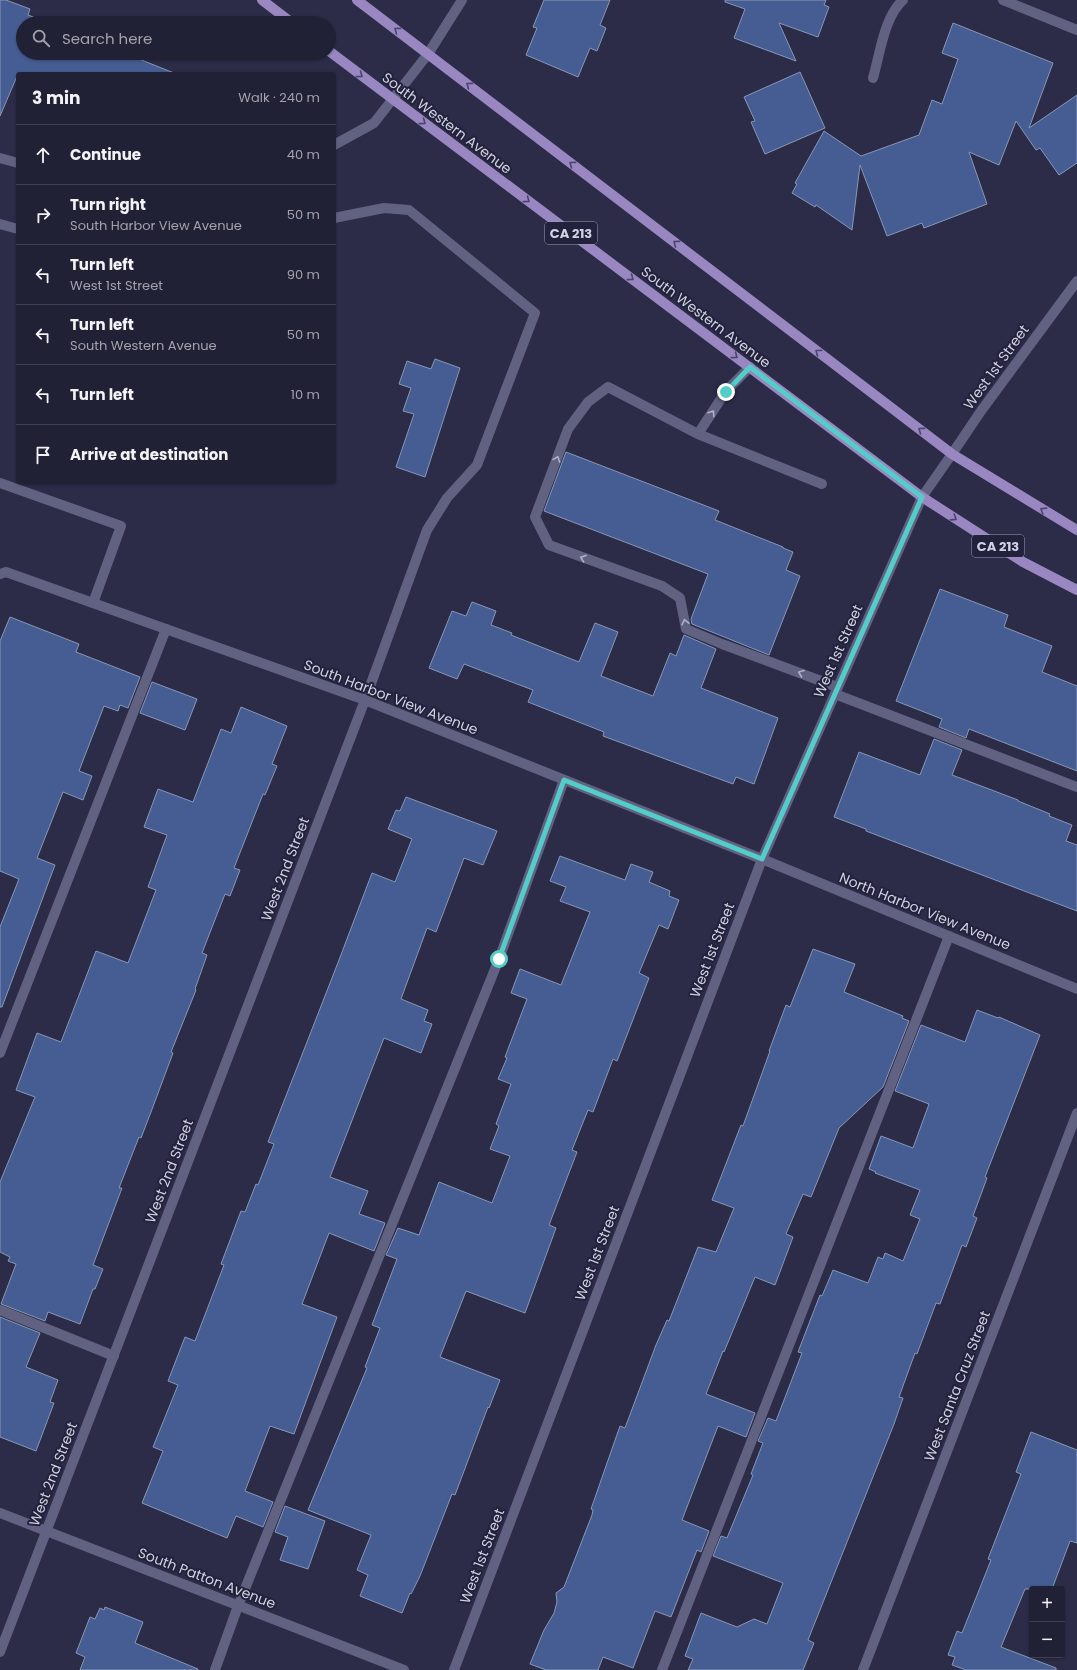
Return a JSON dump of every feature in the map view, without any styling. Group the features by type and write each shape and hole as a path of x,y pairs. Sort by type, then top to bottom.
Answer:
{"main road":[{"path":"262,0 283,16"},
{"path":"357,0 952,454 1077,530"},
{"name":"South Western Avenue","path":"336,56 922,497 1023,562 1077,590"}],"street":[{"path":"336,144 374,124 428,54 462,0"},
{"path":"874,78 889,21 902,0"},
{"path":"1003,0 1077,30"},
{"path":"0,158 16,163"},
{"name":"West 2nd Street","path":"0,1652 365,700 428,530 447,498 477,465 535,313 409,210 384,208 336,218"},
{"path":"0,224 16,228"},
{"name":"West 1st Street","path":"454,1670 762,859 922,497 981,411 1077,281"},
{"path":"698,434 726,392 750,367"},
{"path":"822,484 698,434 608,387 588,402 568,429 535,517 548,545 662,586 680,598 686,629 836,691 1077,787"},
{"path":"0,483 120,526 93,603"},
{"name":"South Harbor View Avenue","path":"3,573 93,603 365,700 762,859"},
{"path":"0,1053 166,629"},
{"path":"215,1670 238,1606 499,959 564,780"},
{"name":"North Harbor View Avenue","path":"762,859 1077,989"},
{"path":"662,1670 949,936"},
{"name":"West Santa Cruz Street","path":"863,1670 1077,1112"},
{"path":"0,1310 114,1356"},
{"name":"South Patton Avenue","path":"0,1513 404,1670"}],"building":[{"path":"0,0 6,0 30,9 28,15 31,16 16,16 16,60 142,60 172,72 16,72 16,79 0,116"},
{"path":"544,0 610,0 600,25 606,28 597,51 590,48 578,77 526,55 537,28 533,27"},
{"path":"725,0 826,0 824,5 829,7 818,37 779,23 796,61 734,38 745,9 725,2"},
{"path":"953,23 1053,63 1029,128 1077,95 1077,163 1059,175 1040,148 1036,150 1016,121 999,165 969,152 987,204 924,228 922,223 887,236 860,165 852,230 816,205 815,207 792,193 797,184 795,183 824,131 861,156 919,135 932,100 942,104 958,59 942,53"},
{"path":"800,72 825,128 765,154 751,122 755,121 744,97"},
{"path":"435,359 460,368 425,477 396,467 414,414 403,411 411,388 399,384 407,361 431,369"},
{"path":"566,452 719,511 715,520 793,552 786,570 800,576 769,655 692,624 691,619 708,574 544,511"},
{"path":"940,589 1008,615 1004,627 1052,646 1042,672 1077,686 1077,771 969,729 966,738 939,727 942,719 896,701"},
{"path":"472,602 496,611 491,625 512,633 511,635 579,662 595,623 618,632 601,676 653,696 670,653 676,656 684,635 716,649 701,688 778,718 754,784 736,777 733,784 603,736 604,732 528,702 533,690 464,664 457,679 429,668 452,611 466,616"},
{"path":"10,617 79,644 76,652 140,677 128,708 120,705 118,711 104,706 79,771 92,776 83,800 63,792 37,858 55,865 2,1007 0,1007 0,927 19,879 0,871 0,641"},
{"path":"152,682 197,699 185,730 140,713"},
{"path":"241,707 287,726 272,764 277,766 265,795 263,794 234,868 240,870 230,896 225,894 202,953 207,955 195,989 196,990 171,1052 173,1053 141,1138 139,1137 119,1188 122,1188 93,1265 103,1269 95,1289 93,1289 80,1324 48,1312 45,1321 1,1304 16,1264 8,1261 10,1257 0,1252 0,1182 35,1097 16,1090 37,1033 61,1042 96,951 128,963 156,890 148,887 167,835 144,827 158,789 193,802 221,729 231,733"},
{"path":"934,739 962,750 952,775 1018,800 1050,814 1049,816 1072,825 1066,841 1077,845 1077,911 866,831 866,829 834,817 859,752 920,775"},
{"path":"406,797 497,831 483,865 464,858 436,932 427,928 401,999 428,1010 424,1021 432,1024 421,1053 384,1038 330,1177 368,1191 359,1214 385,1223 374,1251 329,1233 302,1304 337,1317 294,1434 270,1426 245,1491 273,1502 263,1527 236,1516 227,1538 142,1503 163,1451 153,1447 178,1385 168,1381 185,1337 195,1341 224,1265 221,1264 241,1211 245,1212 256,1184 258,1185 274,1144 268,1142 372,873 395,882 412,839 388,829 396,810 400,811"},
{"path":"560,856 625,880 631,864 653,872 649,882 670,891 669,896 679,900 668,929 659,925 639,973 649,978 617,1061 613,1059 593,1112 588,1110 572,1150 577,1152 549,1225 556,1228 525,1313 466,1291 440,1357 500,1380 489,1408 488,1407 455,1495 452,1494 420,1576 411,1594 410,1593 402,1613 360,1596 368,1575 357,1570 371,1535 308,1510 367,1368 365,1367 380,1328 372,1325 397,1259 386,1255 398,1228 419,1235 439,1182 492,1203 510,1156 490,1149 499,1126 496,1124 511,1084 498,1079 507,1058 505,1057 527,999 511,993 520,969 561,985 590,912 560,901 566,887 550,881"},
{"path":"813,949 855,964 844,992 903,1016 902,1018 909,1021 883,1087 839,1128 811,1197 803,1194 786,1234 793,1237 775,1285 755,1277 706,1394 755,1413 746,1437 718,1426 682,1520 709,1531 701,1552 697,1550 671,1617 655,1611 633,1668 603,1657 598,1670 546,1670 530,1664 544,1630 554,1613 557,1602 556,1593 564,1587 592,1515 593,1510 591,1509 620,1426 625,1428 656,1345 667,1320 669,1321 698,1247 716,1252 734,1208 712,1200 741,1125 743,1126 786,1005 790,1007"},
{"path":"977,1010 998,1018 999,1017 1040,1035 985,1177 987,1178 973,1216 977,1218 966,1247 962,1245 940,1304 936,1303 917,1354 915,1353 899,1397 903,1398 894,1424 808,1640 814,1643 803,1670 688,1670 693,1659 685,1656 701,1613 737,1627 754,1619 767,1624 783,1583 713,1556 721,1536 727,1538 753,1475 751,1474 763,1443 758,1441 768,1418 776,1421 802,1353 798,1352 820,1295 822,1296 833,1270 868,1283 878,1257 883,1259 885,1253 903,1261 920,1219 910,1215 920,1190 875,1173 876,1172 869,1169 881,1136 913,1148 929,1104 895,1091 921,1025 965,1042"},
{"path":"0,1317 40,1333 26,1367 58,1380 50,1402 54,1403 36,1451 0,1437"},
{"path":"1031,1432 1077,1450 1077,1543 1070,1541 1053,1586 1029,1586 1029,1589 1025,1589 1001,1647 1056,1668 1056,1670 966,1670 952,1665 955,1657 948,1655 957,1631 962,1633 991,1560 988,1559 1021,1474 1016,1472"},
{"path":"285,1506 325,1521 308,1569 280,1560 288,1537 275,1532"},
{"path":"105,1607 143,1622 135,1643 198,1670 80,1670 85,1657 76,1653 90,1617 95,1619 100,1608 104,1610"}],"route":[{"path":"499,959 564,780 762,859 922,497 750,367 726,392"}]}
